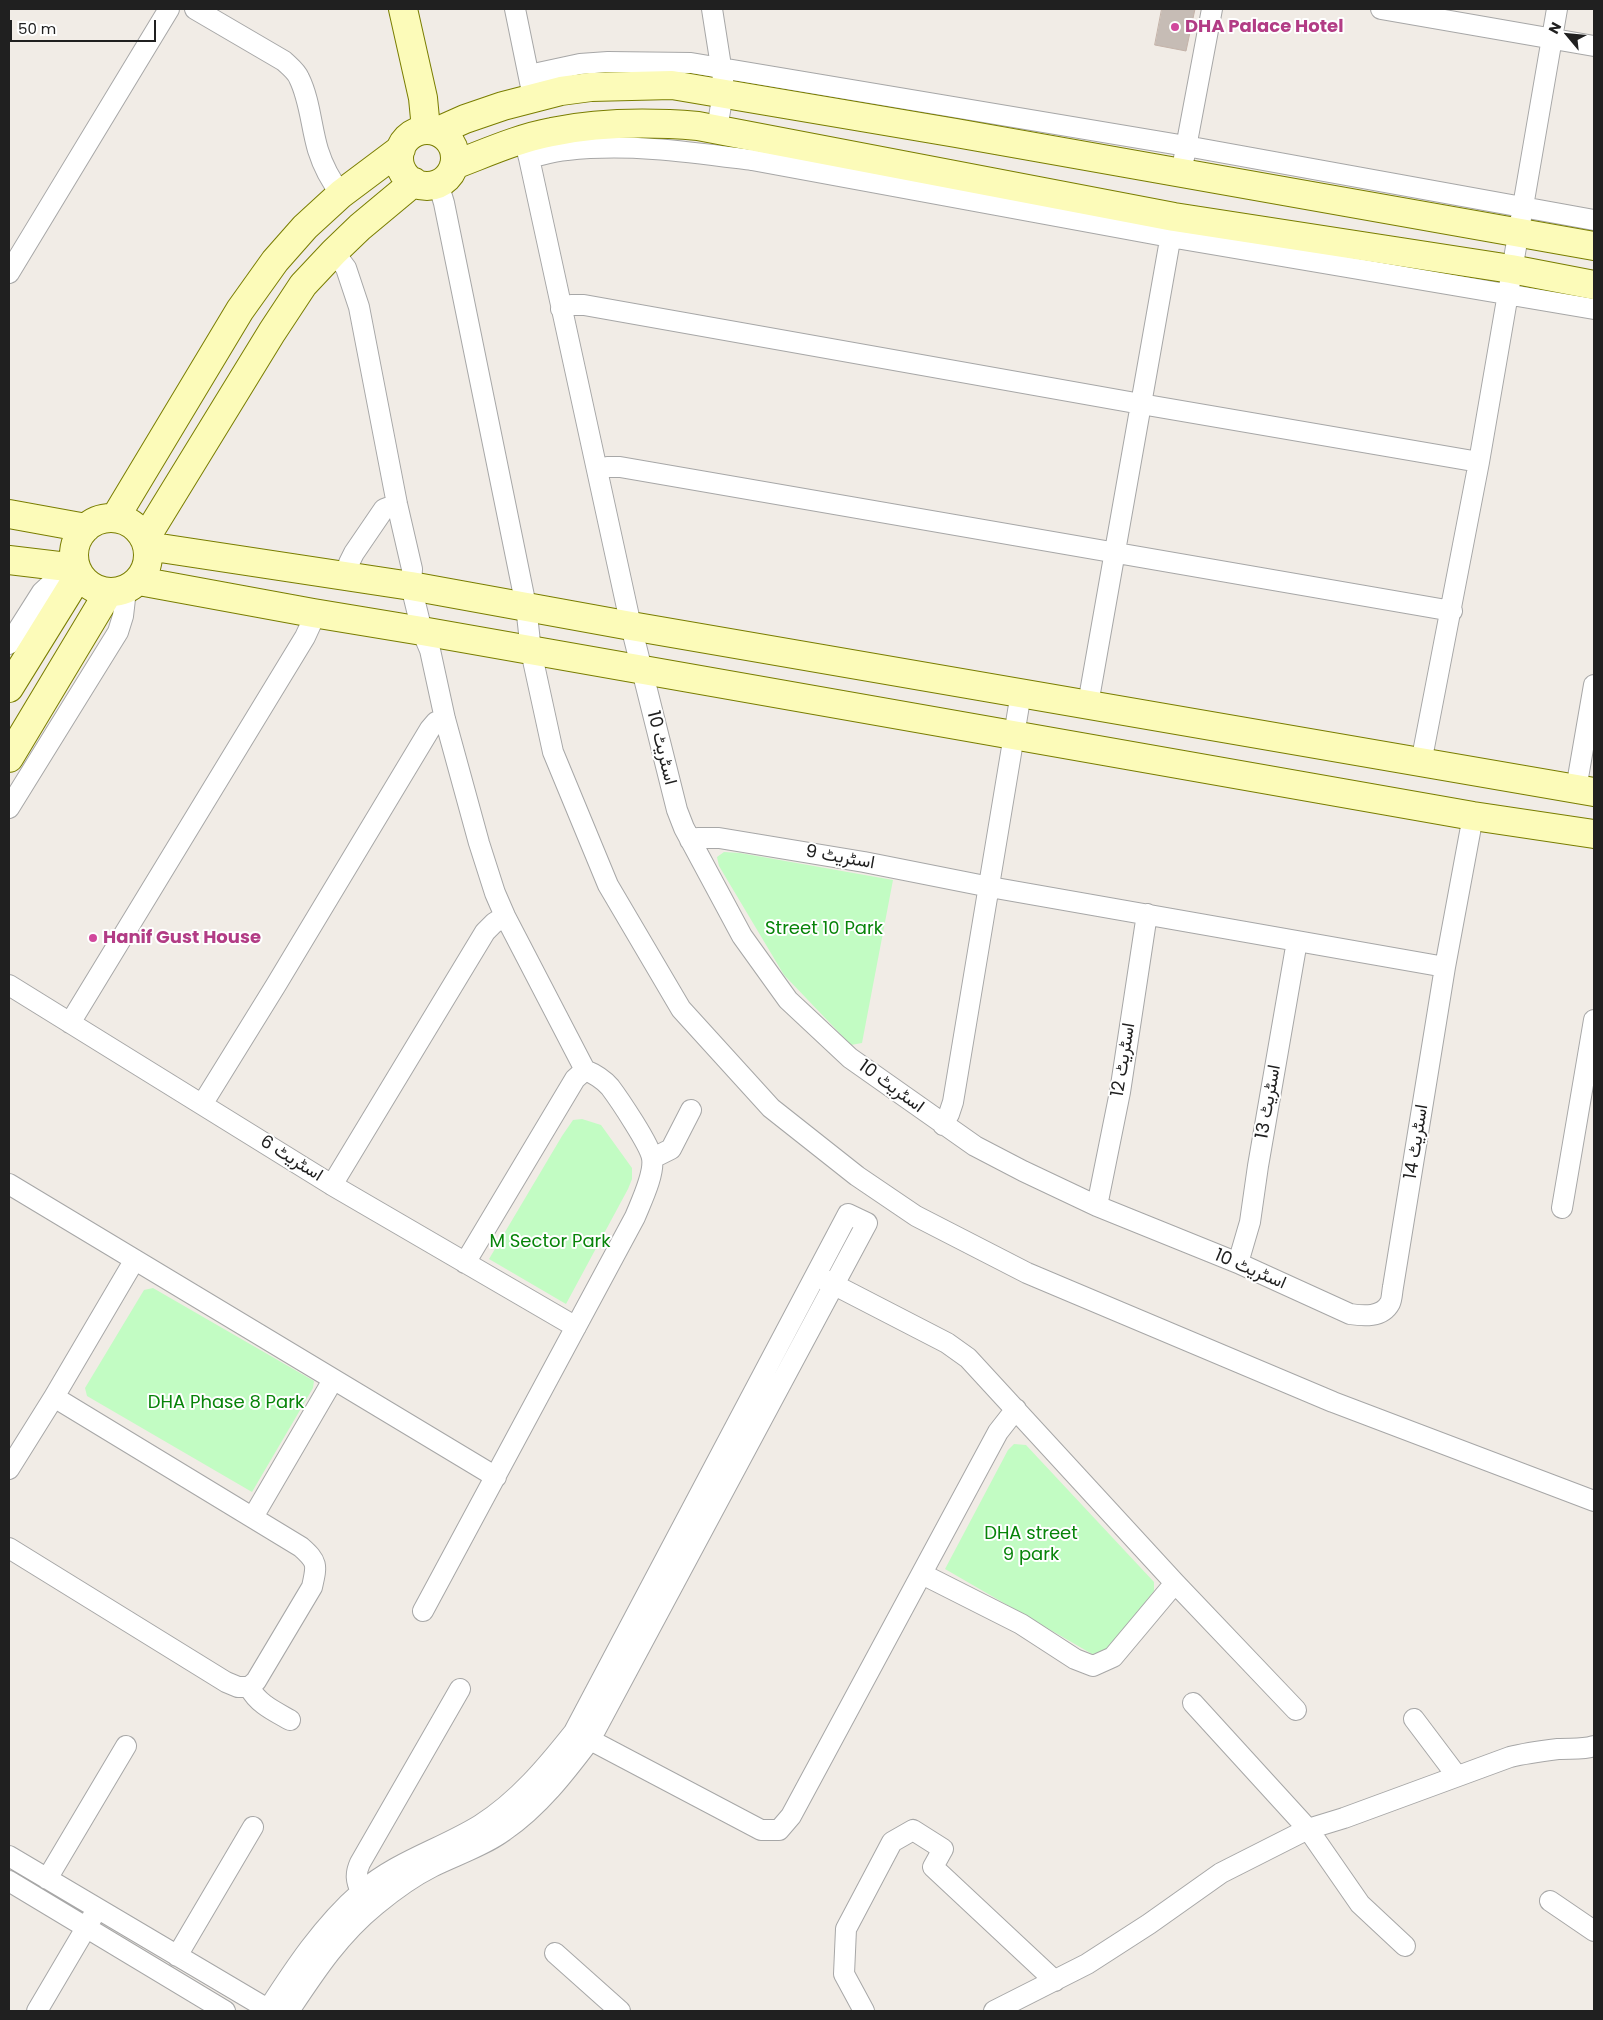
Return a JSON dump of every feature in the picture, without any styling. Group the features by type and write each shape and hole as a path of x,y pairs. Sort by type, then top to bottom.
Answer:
{"street":[{"path":"9,273 170,9"},
{"path":"194,9 284,61 294,71 299,78 304,93 318,150 330,179 341,194"},
{"path":"146,543 290,303 303,285 334,252 435,177 455,155 453,145 446,137 432,130 403,9"},
{"path":"515,9 531,86"},
{"path":"712,9 723,80 717,129"},
{"path":"1181,172 1212,9"},
{"path":"1381,9 1594,46"},
{"path":"1421,763 1452,611 1558,9"},
{"path":"723,80 1181,172 1520,220 1594,220"},
{"path":"1172,227 717,129 676,124 601,124 551,132 526,149 435,177 401,168 400,158 401,149 406,139 415,132 432,130 466,119 531,86 672,85 723,80 1186,146 1520,220 1594,246"},
{"path":"526,149 566,150 627,146 752,160 1509,281 1594,285"},
{"path":"115,518 227,332 260,281 289,244 341,194 401,149"},
{"name":"اسٹریٹ 10","path":"526,149 642,670 677,810 690,840 742,936 788,1000 850,1058 975,1146 1097,1206 1238,1263 1350,1314 1368,1317 1380,1312"},
{"path":"435,177 444,203 526,606 531,651 553,752 608,885 681,1009 779,1114 857,1176 916,1216 1027,1273 1333,1402 1594,1501"},
{"path":"1088,704 1172,227"},
{"path":"334,252 346,268 359,306 397,504 412,569 411,586 422,631 430,650 445,719 479,843 495,893 505,916 585,1070 597,1075 610,1087 646,1143 652,1158 650,1178 635,1217 424,1611"},
{"path":"1509,281 1594,309"},
{"path":"561,309 570,305 584,305 1479,462"},
{"path":"597,470 607,467 620,467 1452,611"},
{"path":"349,576 349,563 384,509 397,504"},
{"path":"9,514 86,528"},
{"path":"9,758 124,588 148,565 146,543 133,524 115,518 100,520 80,534 74,551 78,572 88,586 124,588 313,613 1014,734 1473,816 1594,834"},
{"path":"146,543 411,586 1585,791 1594,685"},
{"path":"9,560 78,572"},
{"path":"9,644 42,592 54,581 78,572"},
{"path":"9,688 78,572"},
{"path":"9,808 118,632 123,616 124,588"},
{"path":"70,1023 306,637 313,613"},
{"path":"942,1124 949,1114 953,1102 1022,693"},
{"path":"203,1103 430,729 436,722 445,719"},
{"name":"اسٹریٹ 14","path":"1380,1312 1389,1304 1393,1287 1445,967 1473,816"},
{"name":"اسٹریٹ 9","path":"690,840 719,838 864,862 990,887 1445,967"},
{"name":"اسٹریٹ 12","path":"1097,1206 1120,1092 1147,914"},
{"path":"332,1185 485,932 505,916"},
{"name":"اسٹریٹ 13","path":"1238,1263 1250,1222 1297,941"},
{"name":"اسٹریٹ 6","path":"9,985 203,1103 332,1185 576,1327"},
{"path":"1562,1208 1594,1020"},
{"path":"465,1263 575,1079 585,1070"},
{"path":"652,1158 671,1149 691,1110"},
{"path":"9,1184 496,1477"},
{"path":"289,2011 329,1952 352,1926 404,1884 430,1868 505,1831 546,1794 582,1736 826,1280 867,1223 848,1214 826,1280"},
{"path":"9,1470 134,1260"},
{"path":"826,1280 947,1343 968,1358 1174,1584 1296,1710"},
{"path":"253,1517 333,1380"},
{"path":"54,1397 253,1517 307,1552 313,1558 316,1572 312,1587 263,1670 249,1687"},
{"path":"582,1736 760,1830 779,1830 791,1816 998,1432 1016,1409"},
{"path":"9,1548 226,1682 249,1687"},
{"path":"922,1574 1020,1624 1075,1659 1093,1666 1113,1657 1174,1584"},
{"path":"249,1687 254,1696 264,1705 290,1720"},
{"path":"361,1892 356,1872 360,1863 460,1689"},
{"path":"1193,1703 1308,1829 1360,1904 1405,1946"},
{"path":"1414,1720 1457,1776"},
{"path":"9,1856 269,2011 312,1945 338,1914 361,1892 400,1865 480,1824 524,1790 547,1766 582,1736"},
{"path":"47,1879 126,1746"},
{"path":"994,2011 1087,1964 1149,1924 1221,1872 1308,1829 1530,1752 1560,1749 1582,1750 1594,1746"},
{"path":"177,1956 253,1827"},
{"path":"864,2011 844,1974 846,1930 892,1842 913,1830 943,1849 933,1867 1056,1981"},
{"path":"9,1882 225,2011"},
{"path":"1550,1901 1594,1931"},
{"path":"37,2011 97,1908"},
{"path":"555,1953 620,2011"}],"green space":[{"name":"Street 10 Park","path":"724,852 740,853 893,880 862,1043 851,1045 784,975 719,866 717,857"},
{"name":"M Sector Park","path":"582,1119 601,1125 632,1168 632,1179 566,1304 489,1259 562,1136 573,1120"},
{"name":"DHA Phase 8 Park","path":"153,1288 314,1381 313,1388 252,1492 87,1396 85,1388 144,1290"},
{"name":"DHA street 9 park","path":"1014,1444 1026,1445 1154,1582 1154,1591 1106,1652 1092,1654 945,1569 1008,1450"}],"building":[{"name":"DHA Palace Hotel","path":"1162,9 1195,9 1186,51 1155,45"}],"place":[{"name":"DHA Palace Hotel","path":"1175,27"},
{"name":"Hanif Gust House","path":"93,938"}]}
